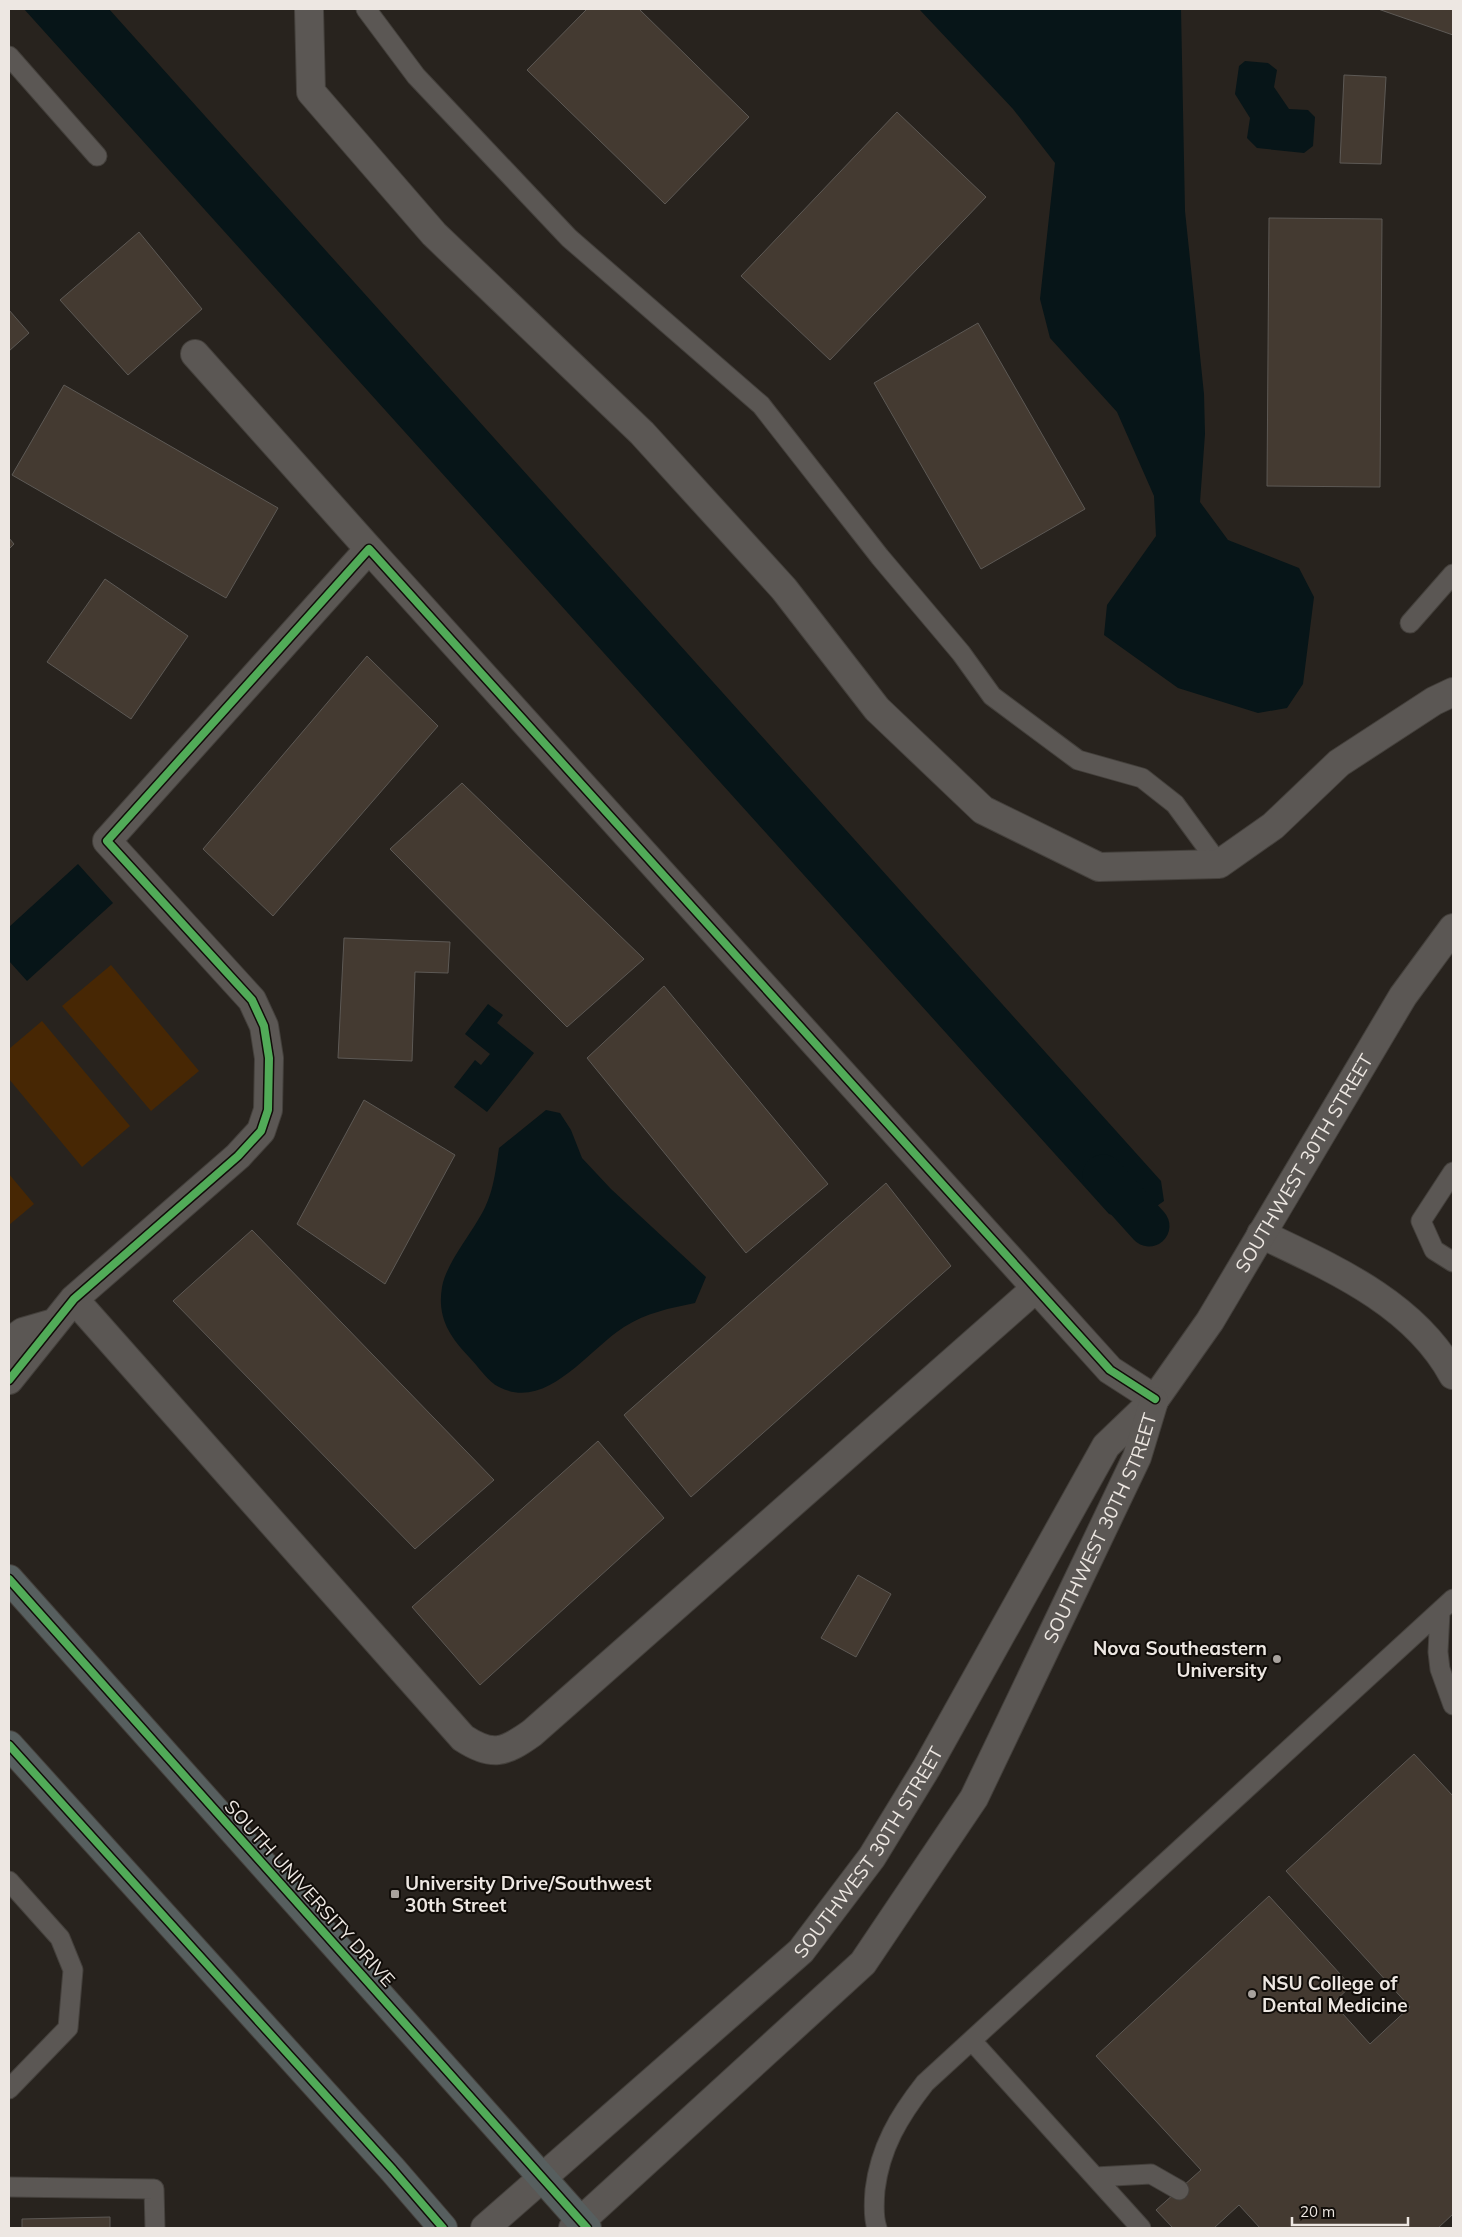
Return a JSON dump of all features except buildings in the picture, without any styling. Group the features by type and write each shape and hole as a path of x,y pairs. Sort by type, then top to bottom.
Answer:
{"main road":[{"name":"SOUTH UNIVERSITY DRIVE","path":"9,1579 543,2178 581,2226"},
{"path":"9,1745 380,2155 442,2228"}],"street":[{"path":"309,9 311,92 434,234 642,433 784,589 877,709 983,810 1099,867 1219,864 1273,826 1339,762 1434,701 1453,692"},
{"path":"195,354 368,549 1110,1370 1155,1399"},
{"path":"9,1380 74,1299 238,1156 261,1131 268,1110 269,1058 264,1026 252,1000 107,842 368,549"},
{"name":"SOUTHWEST 30TH STREET","path":"485,2228 801,1951 872,1857 928,1767 1106,1446 1155,1399 1210,1320 1403,996 1453,928"},
{"path":"1261,1234 1349,1278 1388,1304 1419,1329 1445,1359 1453,1375"},
{"path":"74,1299 462,1738 479,1748 495,1751 513,1747 532,1733 1036,1289"},
{"path":"9,1342 23,1332 54,1324"},
{"name":"SOUTHWEST 30TH STREET","path":"581,2226 863,1963 974,1798 1137,1457 1155,1399"}],"lane":[{"path":"366,9 416,76 569,238 761,405 880,557 961,653 992,696 1078,760 1142,778 1175,804 1219,864"},
{"path":"9,56 97,156"},
{"path":"1410,623 1453,574"},
{"path":"1453,1172 1421,1221 1434,1250 1453,1262"},
{"path":"1446,1605 1438,1652 1440,1668 1453,1704"},
{"path":"877,2228 874,2198 876,2178 887,2142 899,2118 926,2083 1446,1605"},
{"path":"9,1881 60,1938 73,1970 68,2028 9,2089"},
{"path":"972,2041 1142,2228"},
{"path":"1095,2177 1151,2174 1179,2190"},
{"path":"9,2187 154,2189 155,2228"}],"shaded area":[{"path":"24,9 109,9 1161,1181 1164,1201 1134,1222 1109,1214"},
{"path":"919,9 1181,9 1185,211 1204,394 1205,434 1200,502 1228,540 1299,568 1314,597 1303,684 1287,708 1258,713 1178,688 1104,635 1107,605 1156,536 1154,496 1117,412 1050,338 1040,299 1055,163 1013,109"},
{"path":"1245,61 1268,63 1277,70 1274,87 1289,109 1308,110 1315,117 1313,146 1304,153 1257,148 1247,138 1250,118 1235,94 1239,66"},
{"path":"78,864 113,903 27,981 9,961 9,927"},
{"path":"111,965 199,1071 151,1111 62,1006"},
{"path":"488,1004 503,1015 497,1023 534,1053 487,1112 454,1087 475,1060 481,1065 490,1054 465,1034"},
{"path":"42,1021 130,1126 82,1167 9,1079 9,1049"},
{"path":"546,1110 560,1113 571,1130 582,1158 611,1189 706,1277 695,1303 658,1312 632,1322 610,1337 566,1375 550,1385 533,1391 516,1393 499,1387 483,1374 450,1334 441,1308 442,1287 452,1261 487,1203 493,1186 499,1148"},
{"path":"9,1174 34,1204 9,1225"}],"waterway":[{"path":"1103,1175 1149,1226"}],"cycle path":[{"path":"9,1380 74,1299 238,1156 261,1131 268,1110 269,1058 264,1026 252,1000 107,841 369,549 1110,1370 1155,1399"},
{"path":"9,1579 587,2228"},
{"path":"9,1745 393,2170 443,2228"}],"place":[{"name":"Nova Southeastern University","path":"1277,1659"},
{"name":"University Drive/Southwest 30th Street","path":"395,1894"},
{"name":"NSU College of Dental Medicine","path":"1252,1994"}]}
